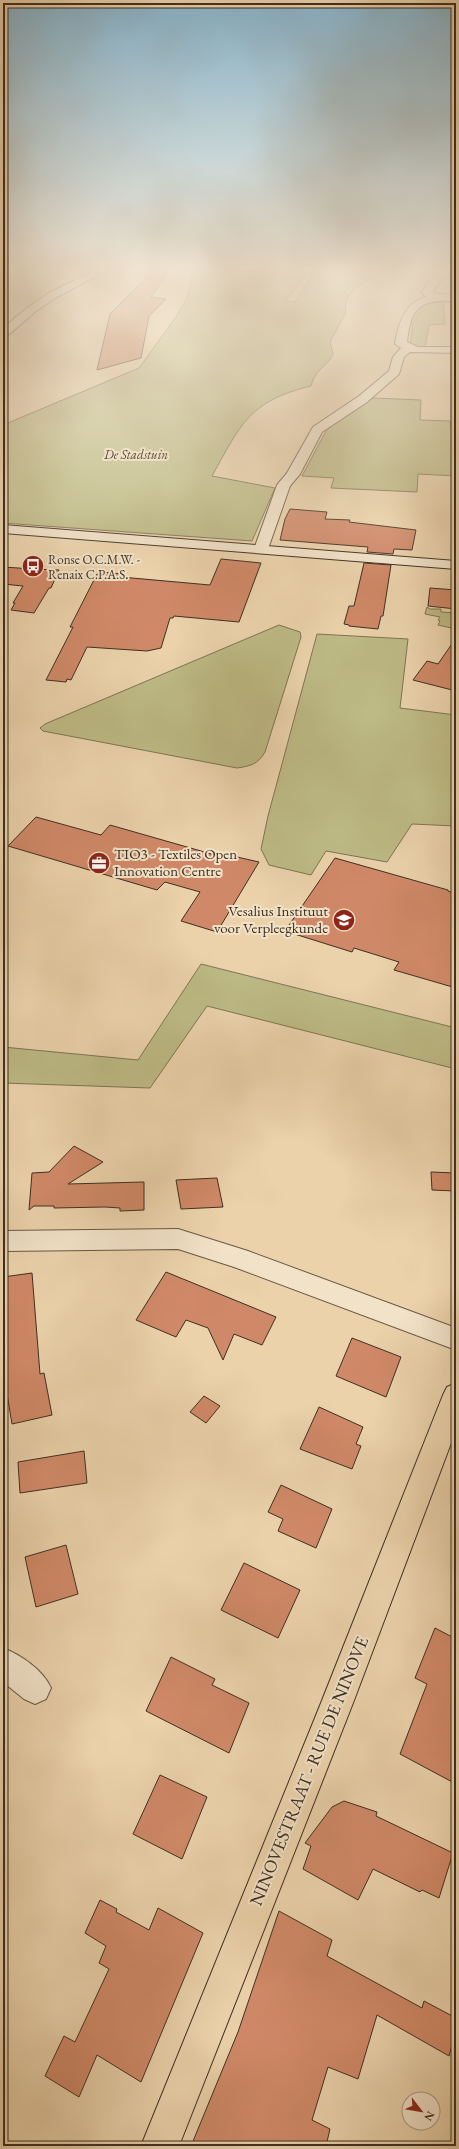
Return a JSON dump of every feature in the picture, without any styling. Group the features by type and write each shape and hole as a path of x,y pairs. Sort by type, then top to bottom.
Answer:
{"main road":[{"name":"NINOVESTRAAT - RUE DE NINOVE","path":"160,2146 334,1710 456,1395"}],"street":[{"path":"261,549 281,491 293,474 317,430 363,399 373,388 391,376 395,371"},
{"path":"3,529 456,565"},
{"path":"3,1241 178,1239 239,1258 456,1339"},
{"path":"3,1663 36,1688"}],"green space":[{"name":"De Stadstuin","path":"131,371 318,371 311,386 273,399 260,407 249,417 231,442 212,476 275,488 252,541 3,523 3,425"},
{"path":"373,398 421,400 420,420 450,421 452,432 456,432 456,476 418,474 417,492 331,488 334,478 302,476 327,429"},
{"path":"427,607 430,609 441,609 441,612 456,613 456,629 438,625 440,621 438,620 440,617 425,614"},
{"path":"279,625 300,632 301,637 265,752 254,764 237,768 43,731 40,728 45,724"},
{"path":"317,634 408,639 400,708 456,715 456,826 412,824 387,862 326,851 311,875 269,865 261,849 268,816"},
{"path":"201,964 456,1028 456,1069 207,1006 150,1088 3,1083 3,1047 138,1060"}],"building":[{"path":"290,509 327,512 325,519 350,520 349,522 416,530 412,550 394,549 393,554 367,552 368,547 280,540 285,519"},
{"path":"221,559 261,563 239,622 174,616 173,618 170,618 161,648 147,651 87,647 71,680 67,679 66,682 46,680 73,627 70,627 97,574 100,575 102,572 123,574 121,577 210,585"},
{"path":"364,563 391,565 383,616 381,616 378,629 349,626 344,624 349,606 354,606"},
{"path":"3,567 59,570 51,588 49,588 34,613 11,610 15,603 13,603 23,586 3,584"},
{"path":"430,588 456,590 456,609 428,606"},
{"path":"456,638 456,691 413,680 427,661 438,664"},
{"path":"36,817 101,835 110,825 222,857 224,854 259,862 217,932 181,921 200,892 165,882 157,890 8,846"},
{"path":"335,858 448,890 456,894 456,988 394,970 399,962 354,948 352,952 285,931"},
{"path":"74,1146 103,1162 68,1184 144,1182 144,1210 120,1211 120,1208 105,1207 54,1208 54,1206 34,1206 29,1210 32,1173 49,1172"},
{"path":"431,1172 456,1173 456,1191 432,1190"},
{"path":"217,1178 223,1207 181,1209 176,1180"},
{"path":"166,1272 276,1317 262,1345 234,1334 223,1360 208,1328 186,1320 176,1337 136,1320"},
{"path":"32,1273 40,1374 44,1373 52,1415 12,1424 3,1370 3,1277"},
{"path":"352,1338 401,1357 386,1397 336,1376"},
{"path":"204,1396 220,1406 206,1423 190,1412"},
{"path":"319,1407 363,1427 356,1444 361,1446 352,1469 300,1449"},
{"path":"84,1451 87,1483 20,1493 18,1462"},
{"path":"281,1485 332,1509 316,1548 278,1531 283,1519 268,1512"},
{"path":"66,1545 78,1594 36,1607 25,1557"},
{"path":"244,1563 300,1590 278,1638 221,1610"},
{"path":"435,1628 456,1639 456,1784 400,1754 427,1684 415,1678"},
{"path":"171,1657 215,1679 212,1685 249,1703 229,1753 146,1711"},
{"path":"160,1775 207,1797 182,1859 133,1834"},
{"path":"344,1801 377,1812 376,1816 453,1853 439,1898 422,1890 420,1892 373,1869 358,1900 303,1869 311,1846 305,1843 332,1807"},
{"path":"100,1900 117,1909 116,1912 149,1930 158,1908 203,1933 141,2082 97,2055 79,2097 45,2076 64,2036 75,2042 109,1969 99,1963 106,1946 85,1933"},
{"path":"279,1911 332,1940 327,1956 422,2008 424,2001 456,2018 456,2031 449,2056 377,2015 358,2079 328,2067 312,2120 330,2129 326,2146 191,2146 238,2032"}],"place":[{"name":"Ronse O.C.M.W. - Renaix C.P.A.S.","path":"33,566"},
{"name":"TIO3 - Textiles Open Innovation Centre","path":"99,863"},
{"name":"Vesalius Instituut voor Verpleegkunde","path":"344,920"}]}
